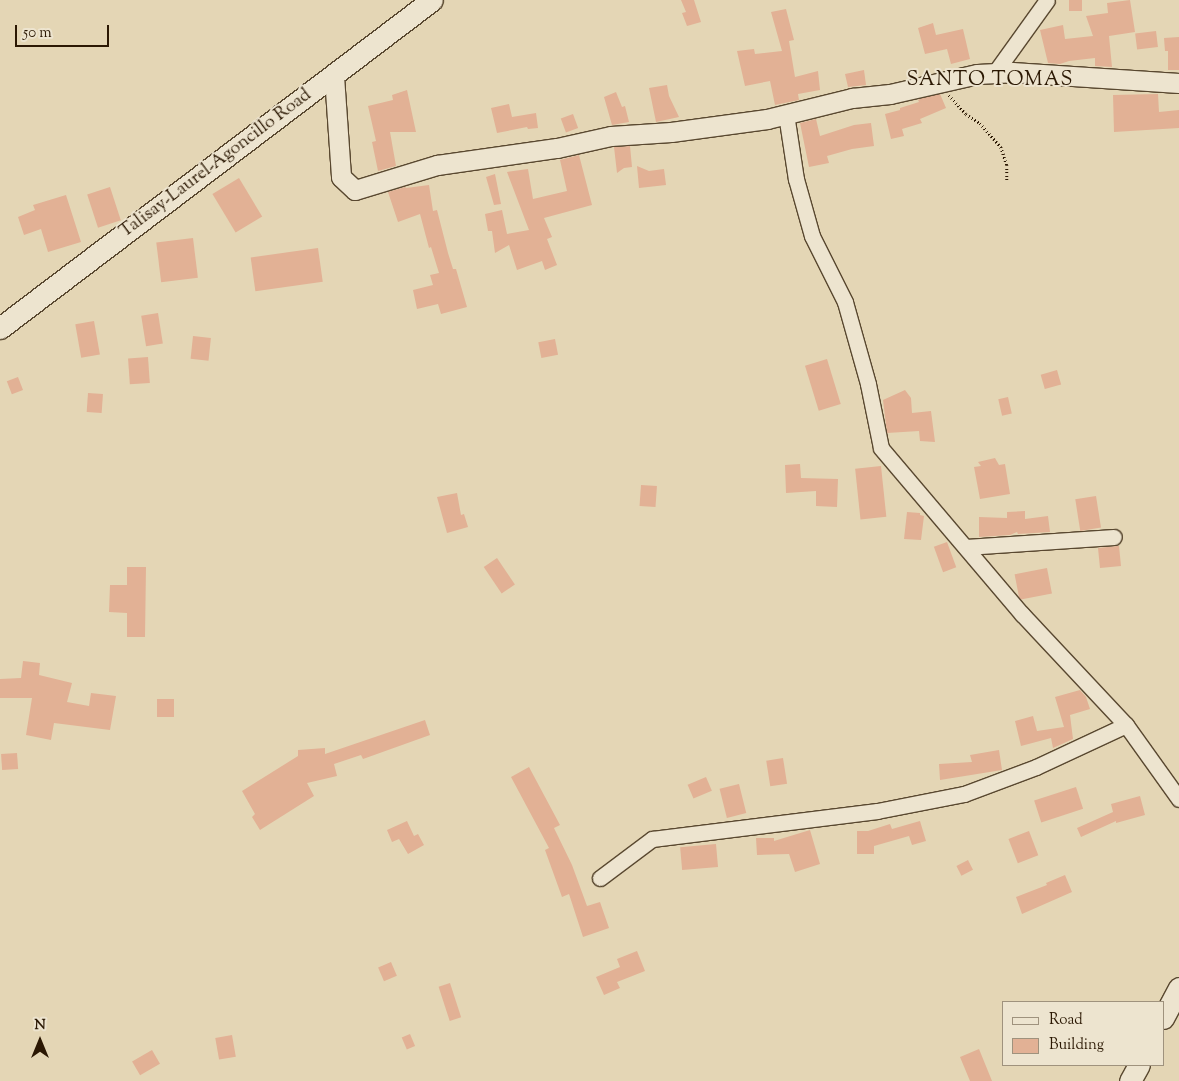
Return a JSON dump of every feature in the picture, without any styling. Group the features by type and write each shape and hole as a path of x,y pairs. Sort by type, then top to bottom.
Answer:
{"main road":[{"name":"Talisay-Laurel-Agoncillo Road","path":"0,328 209,167 334,76 432,0"},
{"path":"1164,1016 1179,988"},
{"path":"1130,1081 1138,1066"}],"street":[{"path":"996,72 1047,0"},
{"path":"334,76 341,177 355,190 437,165 557,148 611,136 671,132 786,114 852,98 890,94 939,82 996,72 1179,83"},
{"path":"786,114 796,179 812,236 845,302 868,384 881,448 1022,614 1126,725 1179,799"},
{"path":"966,547 1114,537"},
{"path":"600,878 652,839 877,811 964,794 1036,767 1126,725"}],"path":[{"path":"939,82 966,114 980,123 1002,147 1007,165 1007,180"}],"building":[{"path":"681,0 694,0 701,22 687,26 682,13 686,12"},
{"path":"1069,0 1082,0 1082,11 1069,11"},
{"path":"1130,0 1135,32 1109,36 1112,67 1095,66 1095,58 1060,64 1048,63 1040,30 1063,25 1065,39 1093,36 1086,16 1108,13 1107,3"},
{"path":"786,9 794,40 789,41 795,77 818,71 820,90 798,94 799,100 775,105 770,81 745,86 737,51 754,49 755,54 782,51 771,12"},
{"path":"933,23 936,35 963,29 970,59 951,64 947,49 925,54 918,28"},
{"path":"1156,31 1158,47 1137,49 1135,34"},
{"path":"1179,37 1179,70 1168,70 1168,51 1165,51 1164,38"},
{"path":"864,70 866,85 848,87 845,74"},
{"path":"667,85 669,96 679,117 656,122 649,88"},
{"path":"407,90 416,132 390,132 396,166 378,171 372,142 376,141 368,106 393,100 392,95"},
{"path":"616,92 622,107 625,106 629,122 612,125 604,97"},
{"path":"940,94 946,108 920,119 922,123 902,129 904,136 891,139 885,114 919,102 918,100 922,98"},
{"path":"1158,94 1159,112 1179,110 1179,128 1114,132 1113,95"},
{"path":"509,104 512,117 536,113 538,128 528,129 527,127 497,133 491,108"},
{"path":"573,114 578,128 566,133 561,118"},
{"path":"816,119 820,136 854,125 871,123 874,146 852,149 827,156 829,163 809,167 800,123"},
{"path":"630,146 632,167 624,168 617,173 614,147"},
{"path":"579,155 592,205 544,218 552,237 547,239 557,265 545,270 542,261 517,270 509,245 495,253 492,231 488,231 485,214 502,210 507,234 529,230 507,172 528,169 533,199 567,191 560,160"},
{"path":"637,166 649,171 664,169 666,185 639,188"},
{"path":"495,174 501,204 494,205 486,177"},
{"path":"239,178 262,217 236,233 212,194"},
{"path":"429,185 433,211 437,210 448,253 453,269 456,269 467,307 441,314 438,304 417,309 413,290 433,285 430,275 439,273 431,247 429,248 420,214 398,222 388,192 405,187"},
{"path":"110,187 121,220 98,228 87,194"},
{"path":"66,195 81,242 48,252 41,229 24,235 18,217 35,210 33,205"},
{"path":"193,238 198,278 161,282 156,243"},
{"path":"318,248 323,282 255,291 251,257"},
{"path":"158,313 163,344 146,346 141,316"},
{"path":"94,321 100,354 81,358 75,324"},
{"path":"193,336 211,338 208,361 191,359"},
{"path":"555,339 558,355 541,358 538,342"},
{"path":"148,357 150,383 130,384 128,358"},
{"path":"827,359 841,404 819,411 805,366"},
{"path":"1057,370 1061,384 1045,389 1041,375"},
{"path":"18,377 23,390 12,394 7,381"},
{"path":"905,390 911,398 912,413 931,411 935,442 920,441 919,431 887,433 883,400"},
{"path":"88,393 103,394 102,413 87,412"},
{"path":"1008,397 1012,414 1002,416 998,399"},
{"path":"995,458 999,465 1005,464 1010,494 980,499 974,467 981,466 978,462"},
{"path":"800,464 801,478 838,479 837,507 816,506 816,491 786,493 785,465"},
{"path":"881,466 886,517 860,519 855,469"},
{"path":"641,485 657,486 655,507 640,506"},
{"path":"457,493 461,515 464,514 468,527 447,533 437,497"},
{"path":"1096,496 1101,528 1080,531 1075,499"},
{"path":"1025,511 1025,519 1048,516 1050,532 1018,534 1017,532 1010,535 979,537 979,517 1007,518 1007,512"},
{"path":"907,512 920,513 920,515 924,516 921,540 904,539"},
{"path":"947,542 956,567 943,572 934,547"},
{"path":"1119,546 1121,566 1100,568 1098,548"},
{"path":"497,558 515,585 502,593 484,567"},
{"path":"127,567 146,567 145,637 127,637 127,613 109,612 110,585 127,585"},
{"path":"1047,568 1052,594 1020,600 1015,574"},
{"path":"23,661 40,663 39,675 72,683 67,702 89,706 91,693 116,696 110,730 54,723 51,740 26,735 32,698 0,698 0,679 21,678"},
{"path":"1080,690 1086,697 1090,709 1070,715 1073,739 1053,748 1051,738 1021,746 1015,721 1033,716 1037,731 1064,727 1055,697"},
{"path":"157,699 174,699 174,717 157,717"},
{"path":"425,720 430,735 363,759 361,755 334,764 337,776 307,783 314,796 260,830 252,817 255,814 242,791 298,756 298,750 325,748 325,754"},
{"path":"999,750 1002,770 940,780 939,764 972,762 970,755"},
{"path":"17,753 18,769 2,770 1,754"},
{"path":"783,758 787,784 770,786 766,761"},
{"path":"529,767 560,825 554,828 572,865 587,906 600,902 609,928 583,937 569,894 562,897 545,850 549,848 511,777"},
{"path":"706,777 712,791 693,799 688,785"},
{"path":"739,784 746,813 727,818 720,789"},
{"path":"1076,787 1083,809 1041,822 1034,801"},
{"path":"1140,796 1145,815 1116,823 1116,821 1081,837 1077,828 1113,812 1111,804"},
{"path":"407,821 414,836 418,834 424,845 408,854 399,839 392,842 387,830"},
{"path":"920,821 926,841 912,845 909,836 874,846 874,854 857,854 857,831 868,831 890,824 892,829"},
{"path":"810,830 820,864 795,872 789,854 757,855 756,838 774,838 774,841"},
{"path":"1029,831 1038,855 1018,863 1008,839"},
{"path":"716,844 718,867 682,870 680,847"},
{"path":"968,860 973,870 961,876 956,866"},
{"path":"1065,875 1072,892 1022,914 1016,897 1047,885 1046,883"},
{"path":"637,951 645,971 617,982 620,988 604,995 596,977 620,967 617,959"},
{"path":"391,962 397,976 384,981 378,967"},
{"path":"450,983 461,1017 450,1021 439,987"},
{"path":"410,1034 415,1046 407,1049 402,1038"},
{"path":"232,1035 236,1057 219,1060 215,1038"},
{"path":"979,1049 992,1081 970,1081 960,1057"},
{"path":"152,1050 160,1064 140,1075 132,1062"}],"district":[{"name":"SANTO TOMAS","path":"990,80"}]}
